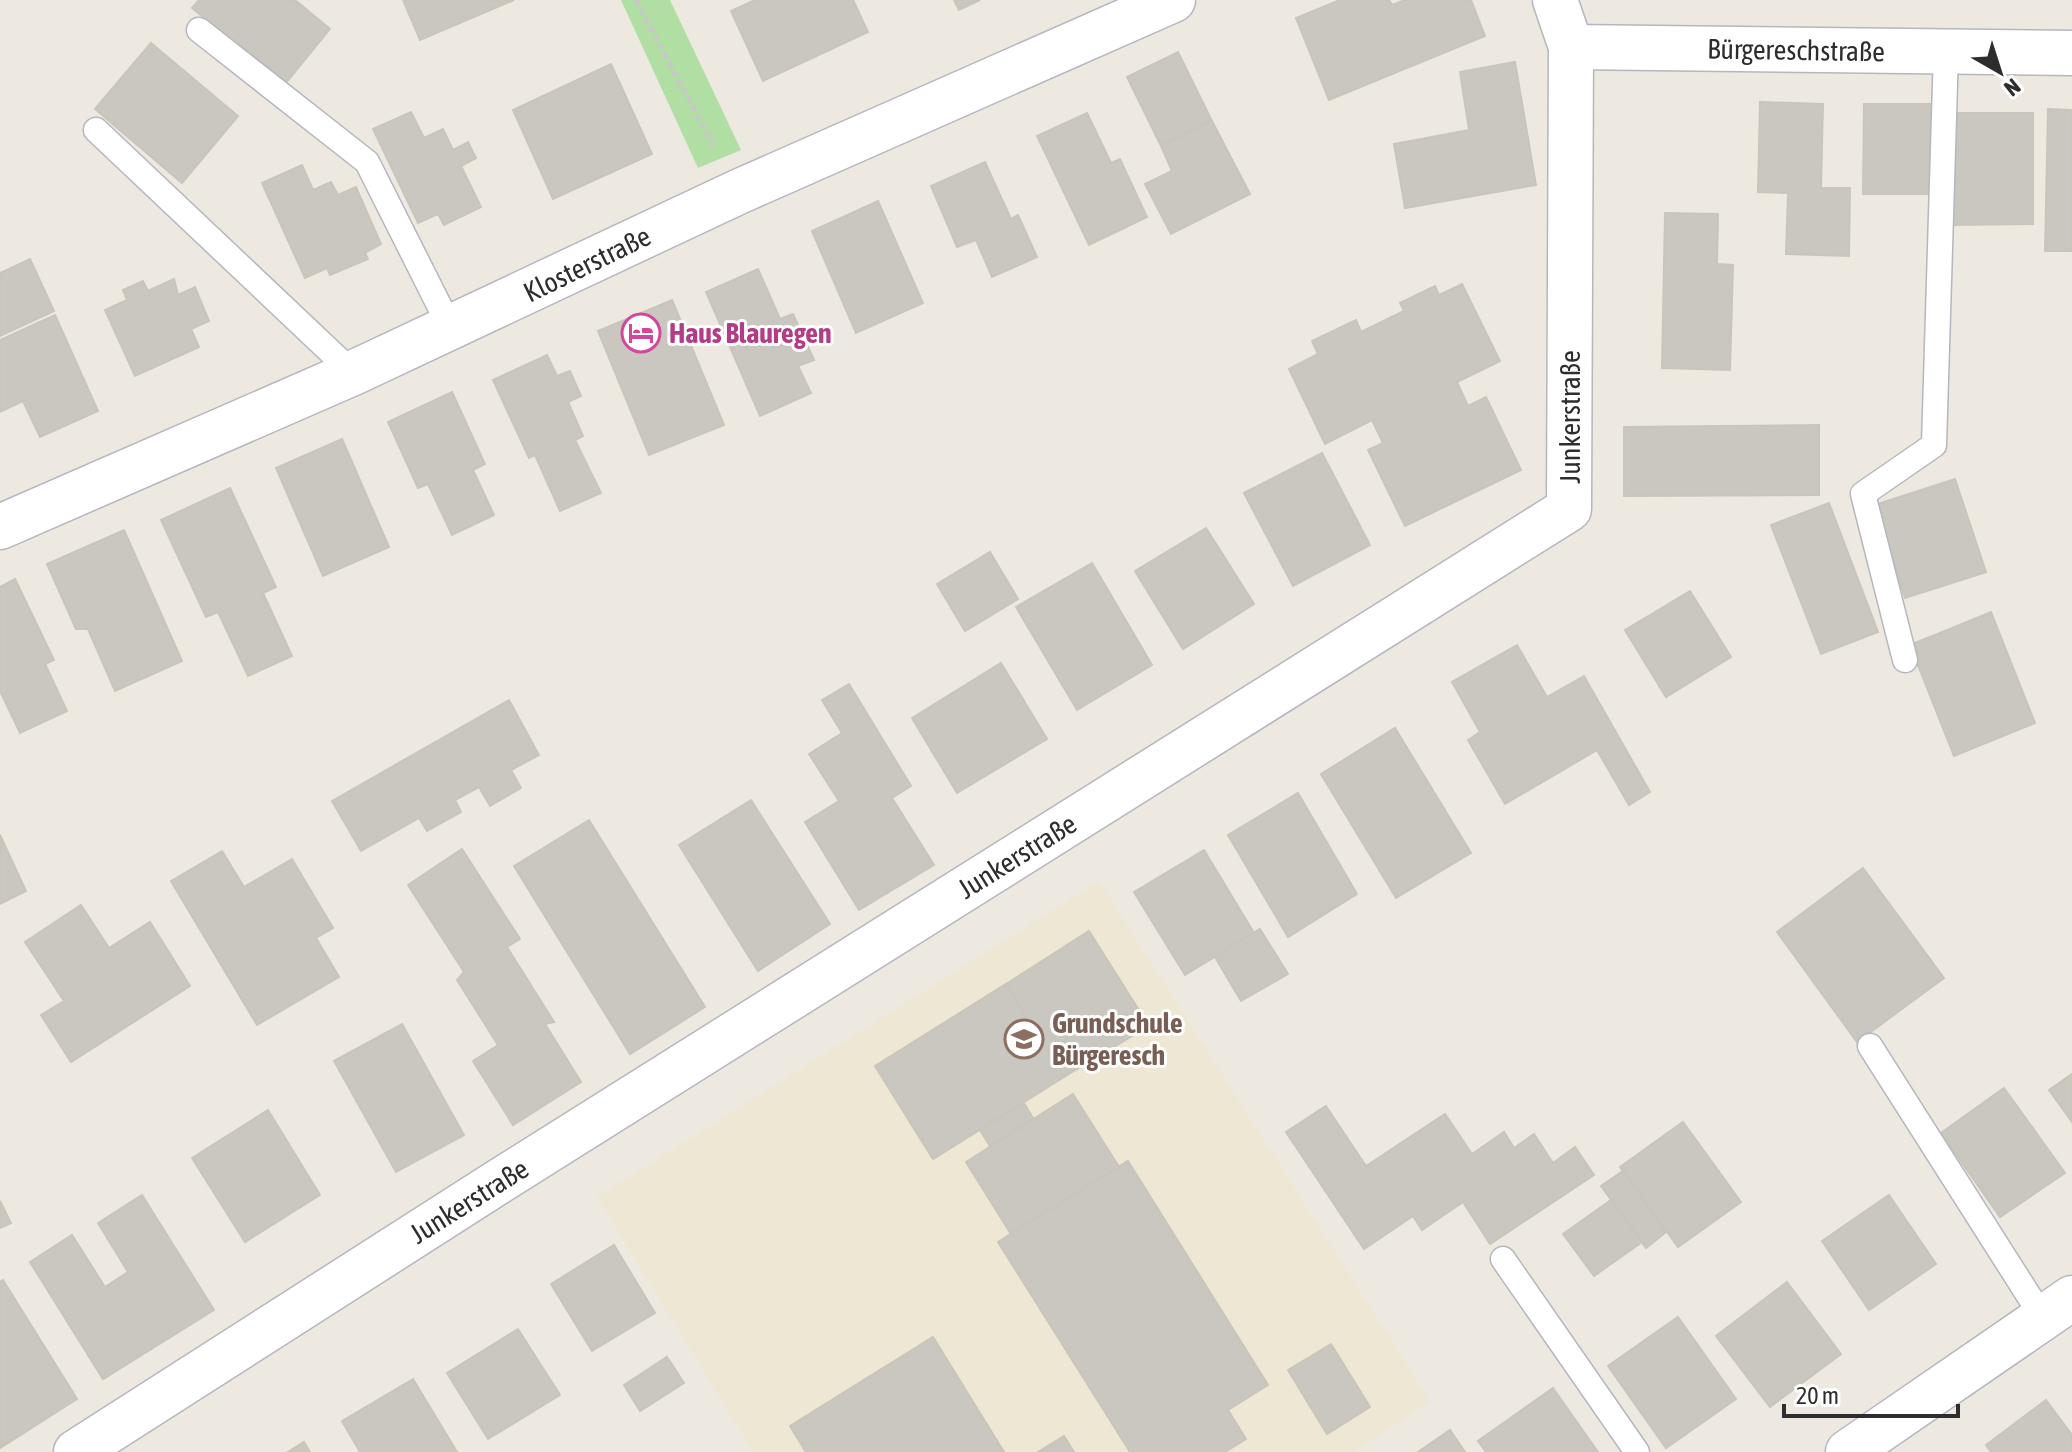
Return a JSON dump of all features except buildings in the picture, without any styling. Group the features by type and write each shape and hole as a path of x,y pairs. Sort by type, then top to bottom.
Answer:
{"street":[{"name":"Klosterstraße","path":"0,527 451,329 738,192 1173,0"},
{"path":"1555,0 1571,47"},
{"name":"Bürgereschstraße","path":"1571,47 2072,53"},
{"name":"Junkerstraße","path":"76,1452 1569,509 1571,47"},
{"path":"1848,1452 2058,1308"}],"lane":[{"path":"199,30 367,162 451,329"},
{"path":"1905,660 1863,494 1934,445 1946,51"},
{"path":"96,130 353,373"},
{"path":"1870,1046 2058,1308"},
{"path":"1503,1259 1637,1452"}],"path":[{"path":"636,0 738,192"}],"shaded area":[{"name":"Grundschule Bürgeresch","path":"1099,881 1430,1401 1355,1452 753,1452 597,1197"}],"green space":[{"path":"621,0 670,0 741,150 698,168"}],"place":[{"name":"Haus Blauregen","path":"641,333"},
{"name":"Grundschule Bürgeresch","path":"1024,1039"}]}
